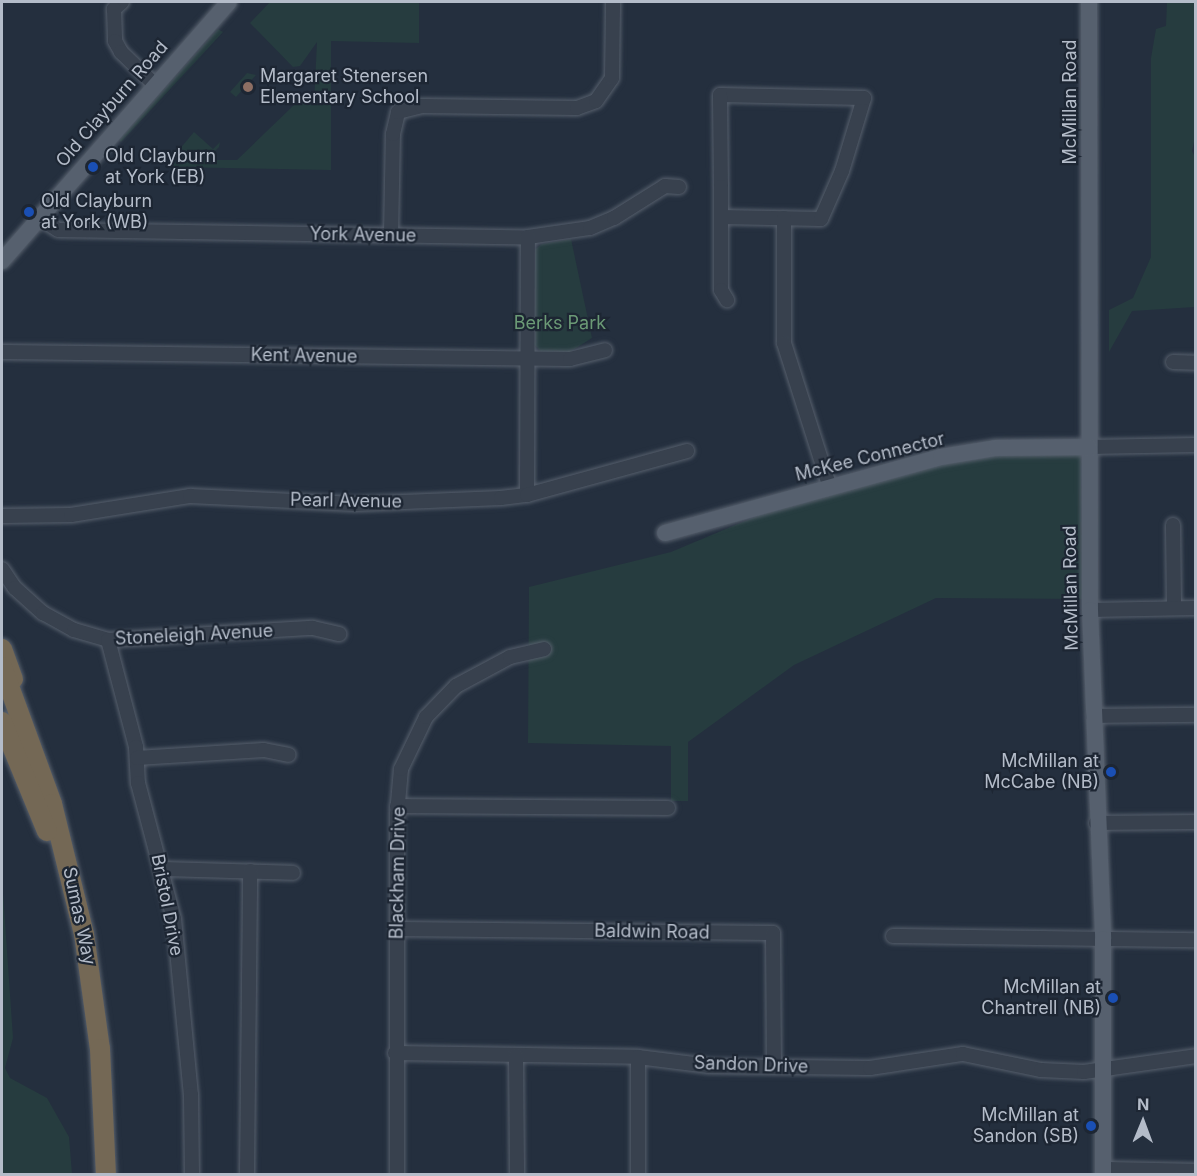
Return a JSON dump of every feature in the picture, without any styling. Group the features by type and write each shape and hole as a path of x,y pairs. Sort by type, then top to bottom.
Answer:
{"highway":[{"path":"2,649 31,729 36,756"},
{"name":"Sumas Way","path":"2,667 36,756 63,844 92,976 102,1071 105,1174"},
{"name":"Sumas Way","path":"2,701 47,831 80,981 90,1080 92,1174"},
{"path":"2,722 47,831"}],"main road":[{"name":"Old Clayburn Road","path":"2,261 154,84 229,2"},
{"name":"McMillan Road","path":"1089,2 1090,610 1096,823 1103,939 1103,1172"},
{"path":"2,247 27,232"},
{"name":"McKee Connector","path":"665,533 829,485 941,457 996,448 1089,447"}],"street":[{"path":"391,235 393,134 398,112 422,106 577,108 596,101 612,78 613,2"},
{"path":"115,4 113,30 121,52 154,84"},
{"path":"721,217 821,219 842,171 864,98 720,95 721,290 727,300"},
{"name":"York Avenue","path":"39,218 58,230 528,237 566,234 590,228 614,218 665,186 679,187"},
{"path":"784,218 784,343 829,485"},
{"path":"527,495 528,237"},
{"name":"Kent Avenue","path":"2,352 570,359 605,350"},
{"path":"1173,362 1196,363"},
{"path":"1089,447 1196,445"},
{"name":"Pearl Avenue","path":"2,516 71,515 190,496 355,504 527,495 687,451"},
{"path":"1173,525 1174,608"},
{"name":"Stoneleigh Avenue","path":"2,569 15,588 43,613 74,630 108,640 313,628 339,634"},
{"path":"1090,610 1196,608"},
{"name":"Bristol Drive","path":"108,640 137,758 138,783 174,919 191,1095 192,1174"},
{"name":"Blackham Drive","path":"397,1174 395,1053 397,806 407,752 440,700 475,672 510,657 544,649"},
{"path":"1093,716 1196,715"},
{"path":"137,758 264,750 289,755"},
{"path":"397,806 668,808"},
{"path":"1096,823 1196,822"},
{"path":"162,869 293,873"},
{"path":"247,1174 250,871"},
{"name":"Baldwin Road","path":"397,929 773,933 774,1067"},
{"path":"892,936 1196,940"},
{"name":"Sandon Drive","path":"395,1053 638,1057 709,1066 870,1068 963,1054 1041,1070 1104,1070 1196,1056"},
{"path":"516,1055 517,1174"},
{"path":"638,1057 638,1174"},
{"path":"1103,1172 1196,1171"}],"green space":[{"path":"270,2 419,2 419,43 331,41 331,170 169,167 179,160 237,160 294,105 300,102 314,104 317,42 300,66 293,67 250,23"},
{"path":"1167,2 1195,2 1196,133 1192,151 1196,159 1195,307 1132,311 1109,352 1109,310 1133,298 1151,257 1151,58 1156,29 1166,26"},
{"path":"218,29 223,32 121,142 119,140"},
{"path":"247,73 256,75 236,97 230,92"},
{"path":"194,132 213,149 220,142 219,147 215,151 178,151"},
{"name":"Berks Park","path":"571,239 592,338 568,353 541,352 534,344 533,251 542,244"},
{"path":"1081,452 1083,599 936,598 794,665 688,742 688,801 671,801 671,746 528,743 529,587 671,552 776,508 945,461 1000,453"},
{"path":"2,878 13,1038 5,1068 10,1078 47,1098 69,1137 72,1174 2,1174"}],"place":[{"name":"Margaret Stenersen Elementary School","path":"248,87"},
{"name":"Old Clayburn at York (EB)","path":"93,167"},
{"name":"Old Clayburn at York (WB)","path":"29,212"},
{"name":"McMillan at McCabe (NB)","path":"1111,772"},
{"name":"McMillan at Chantrell (NB)","path":"1113,998"},
{"name":"McMillan at Sandon (SB)","path":"1091,1126"}]}
